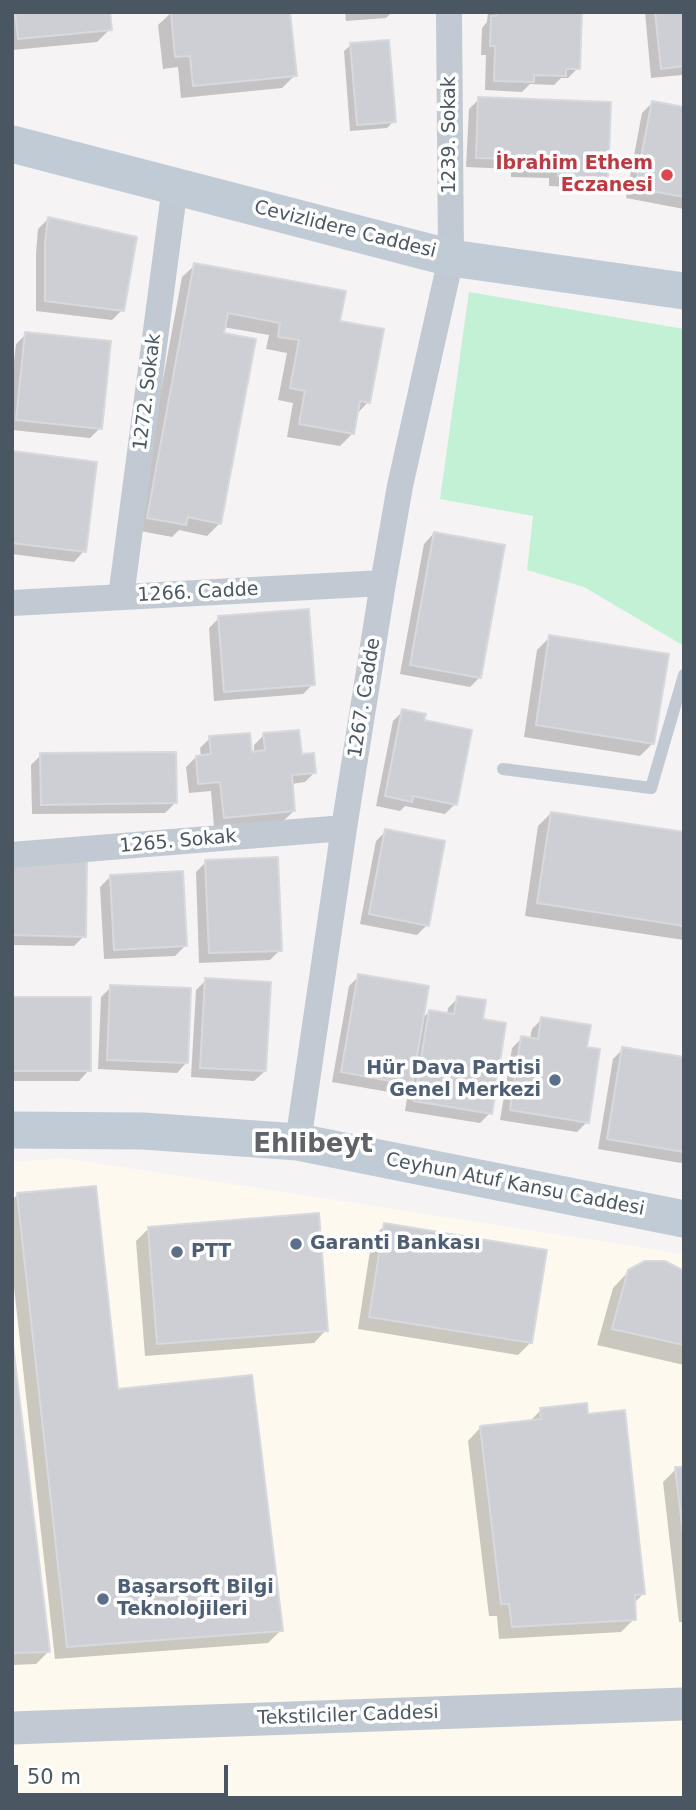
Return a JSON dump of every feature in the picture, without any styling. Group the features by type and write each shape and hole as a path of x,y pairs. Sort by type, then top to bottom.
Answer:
{"main road":[{"name":"Cevizlidere Caddesi","path":"12,144 451,258 684,291"},
{"name":"Ceyhun Atuf Kansu Caddesi","path":"12,1130 143,1131 298,1142 684,1219"}],"street":[{"name":"1239. Sokak","path":"449,12 451,258"},
{"name":"1272. Sokak","path":"121,597 175,186"},
{"name":"1267. Cadde","path":"298,1142 383,583 400,486 451,258"},
{"name":"1266. Cadde","path":"12,603 383,583"},
{"name":"1265. Sokak","path":"12,855 344,828"},
{"name":"Tekstilciler Caddesi","path":"12,1728 684,1704"}],"lane":[{"path":"503,768 651,788 684,675"}],"shaded area":[{"path":"64,1158 684,1254 684,1798 12,1798 12,1162"}],"green space":[{"path":"469,292 684,329 684,646 584,587 527,570 533,516 440,499"}],"building":[{"path":"15,12 110,12 112,30 18,39"},
{"path":"171,12 290,12 297,76 193,86 190,56 175,57"},
{"path":"497,12 582,12 580,69 566,69 566,76 534,75 534,82 494,81 495,46 490,46 491,16 496,16"},
{"path":"655,12 684,12 684,66 661,69"},
{"path":"389,40 396,122 357,125 350,43"},
{"path":"478,97 611,102 608,178 558,176 558,169 520,167 521,159 476,158"},
{"path":"652,101 684,107 684,197 635,188"},
{"path":"48,217 137,237 124,311 45,301"},
{"path":"194,263 346,291 340,321 384,329 370,403 360,401 354,434 299,424 305,391 290,388 299,340 278,337 280,323 228,313 224,333 256,339 221,524 188,517 186,525 147,518"},
{"path":"25,332 111,341 102,429 16,420"},
{"path":"13,451 97,462 86,552 12,543"},
{"path":"434,532 505,545 481,678 410,665"},
{"path":"309,609 315,685 224,692 218,616"},
{"path":"549,635 669,654 654,744 536,725"},
{"path":"402,709 426,714 424,720 472,730 457,805 413,796 412,802 385,796"},
{"path":"299,730 302,754 314,753 316,773 292,775 295,811 224,818 220,782 198,784 196,756 211,754 209,736 250,733 252,752 265,750 263,733"},
{"path":"176,752 177,803 41,805 40,753"},
{"path":"551,812 684,832 684,926 537,903"},
{"path":"385,829 445,841 429,926 369,914"},
{"path":"278,857 282,951 209,953 205,860"},
{"path":"12,858 87,859 86,937 12,935"},
{"path":"183,871 187,946 114,950 110,875"},
{"path":"358,974 429,986 412,1085 341,1072"},
{"path":"205,978 271,982 266,1071 200,1068"},
{"path":"110,985 191,988 188,1063 107,1060"},
{"path":"457,996 486,1000 483,1019 506,1023 492,1114 414,1101 429,1010 454,1014"},
{"path":"12,997 91,997 91,1071 12,1071"},
{"name":"Hür Dava Partisi Genel Merkezi","path":"541,1017 591,1025 587,1047 600,1049 589,1123 510,1110 521,1036 538,1039"},
{"path":"622,1047 684,1057 684,1152 607,1139"},
{"path":"96,1186 118,1389 252,1375 283,1631 67,1647 17,1193"},
{"path":"319,1213 328,1331 157,1344 148,1227"},
{"path":"384,1223 547,1250 532,1343 369,1317"},
{"path":"645,1261 665,1261 684,1271 684,1345 612,1329 628,1270"},
{"path":"12,1336 50,1652 12,1653"},
{"path":"587,1403 588,1414 625,1410 645,1594 635,1595 636,1620 512,1627 509,1604 501,1604 480,1426 541,1419 540,1408"},
{"path":"675,1467 684,1467 684,1542"}],"place":[{"name":"İbrahim Ethem Eczanesi","path":"667,175"},
{"name":"Hür Dava Partisi Genel Merkezi","path":"555,1080"},
{"name":"Garanti Bankası","path":"296,1244"},
{"name":"PTT","path":"177,1252"},
{"name":"Başarsoft Bilgi Teknolojileri","path":"103,1599"}],"district":[{"name":"Ehlibeyt","path":"313,1145"}]}
